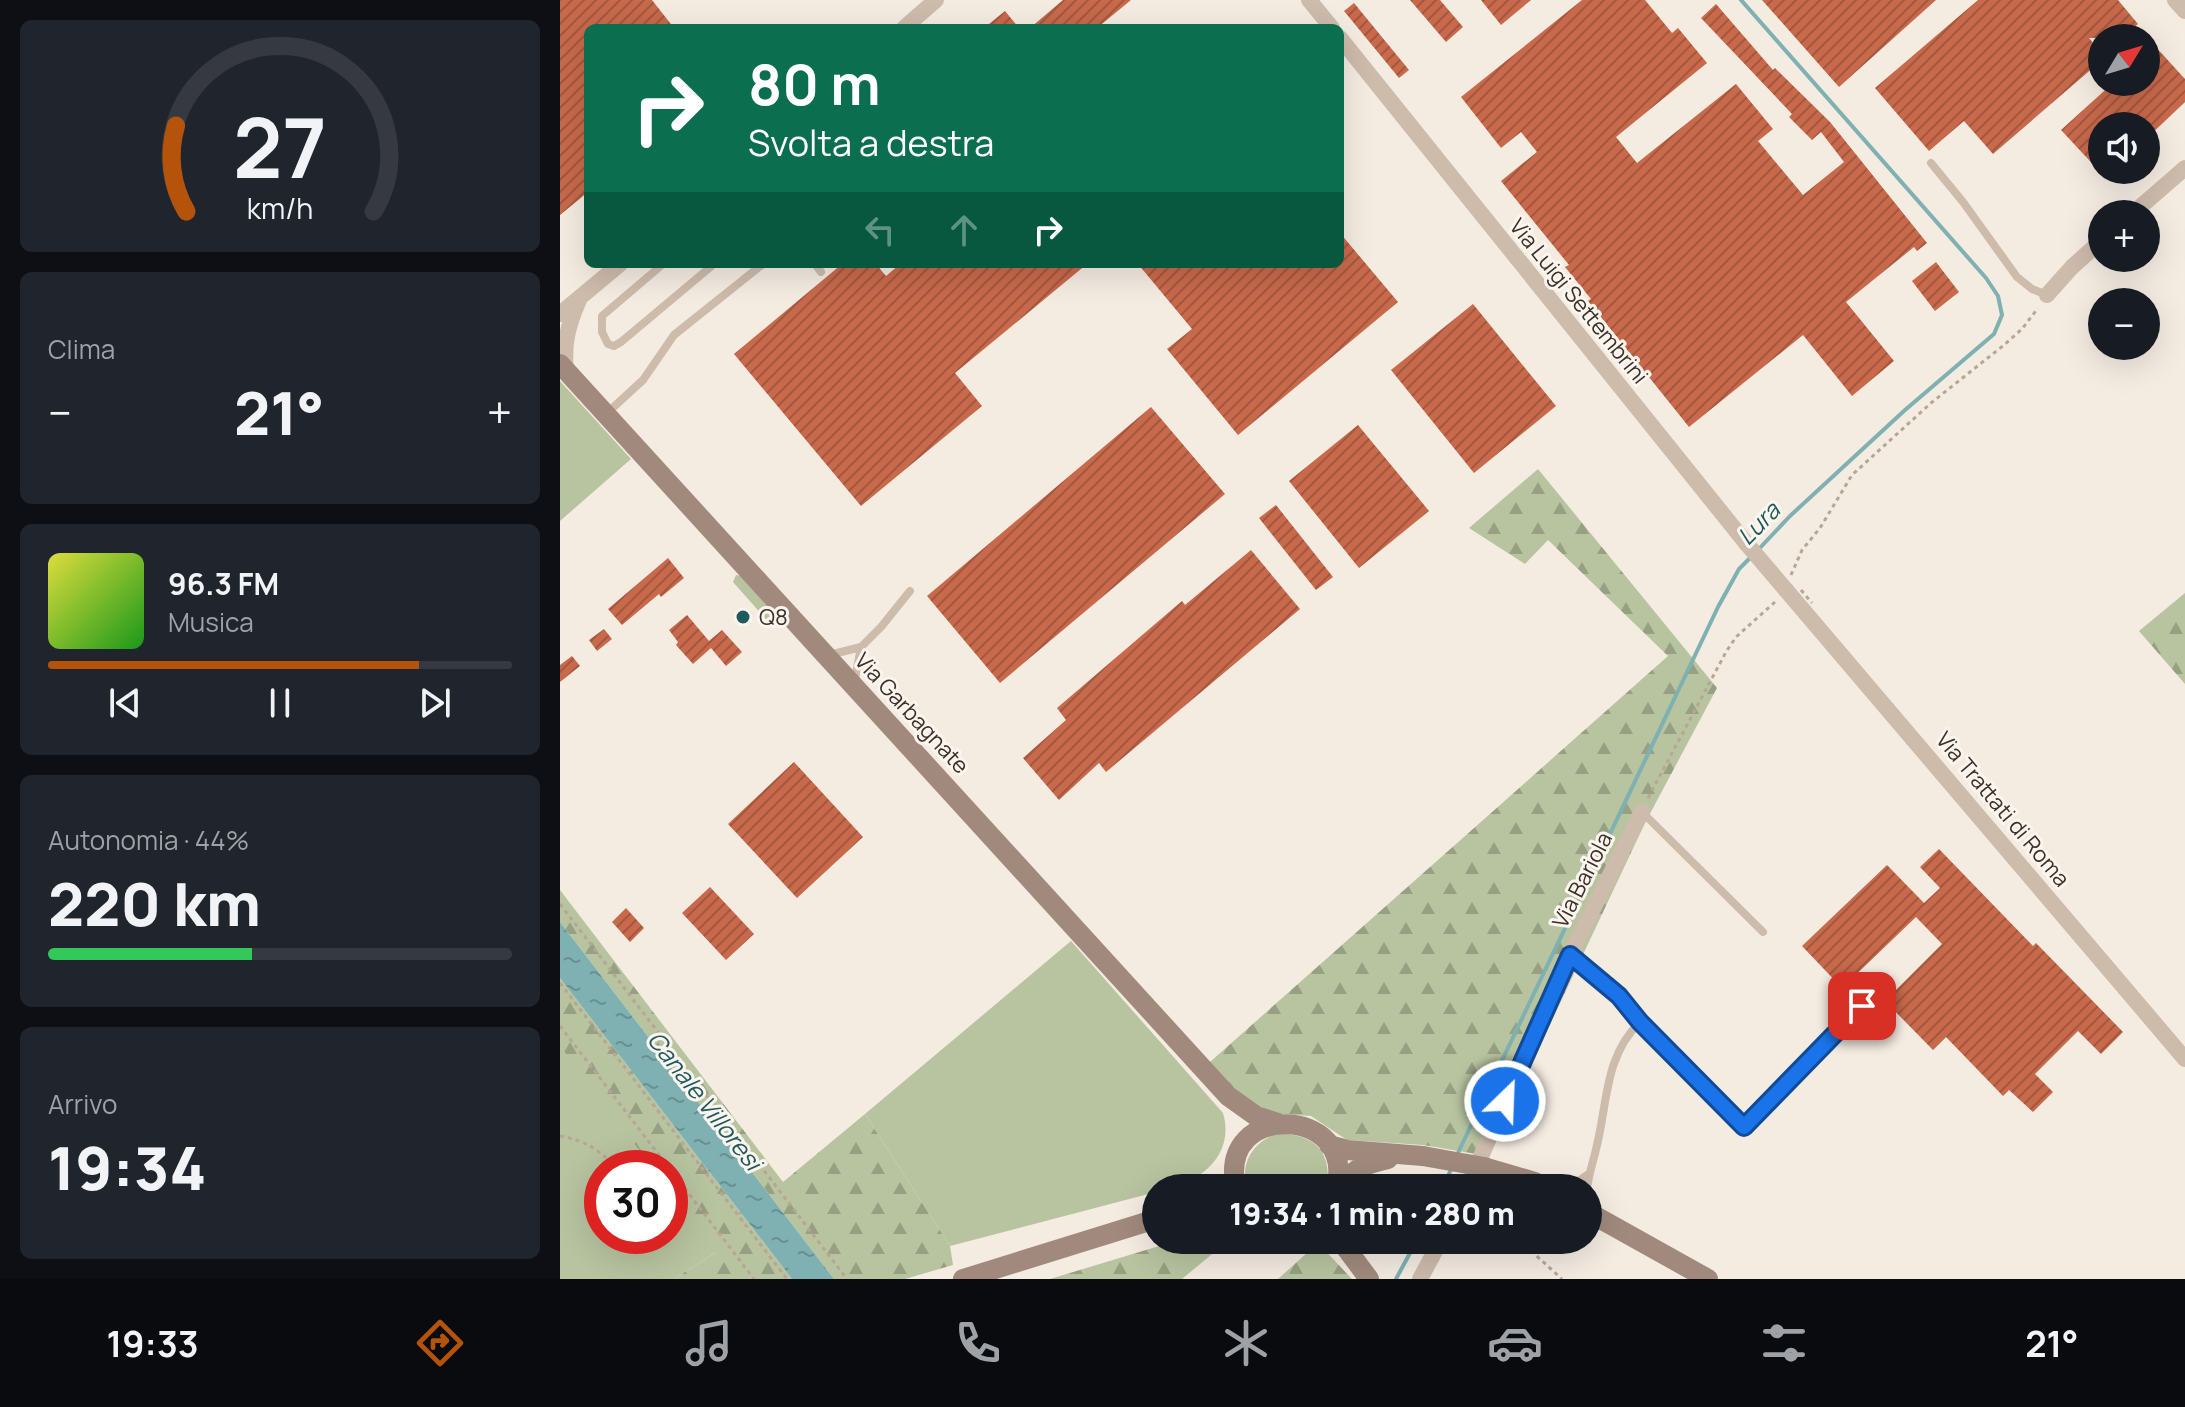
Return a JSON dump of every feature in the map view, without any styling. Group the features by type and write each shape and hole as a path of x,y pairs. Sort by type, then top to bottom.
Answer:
{"street":[{"path":"909,24 936,0"},
{"path":"1309,0 1329,24"},
{"path":"2175,0 2185,11"},
{"name":"Via Luigi Settembrini","path":"1344,43 1786,590"},
{"path":"2148,200 2185,168"},
{"path":"2047,295 2088,253"},
{"path":"560,314 615,268"},
{"path":"563,368 563,347 568,326 580,297"},
{"name":"Via Garbagnate","path":"563,368 1228,1096 1256,1116 1278,1123 1293,1122 1307,1126 1329,1145"},
{"name":"Via Trattati di Roma","path":"1786,590 2185,1059"},
{"name":"Via Bariola","path":"1473,1174 1570,955 1642,811"},
{"name":"Via Garbagnate","path":"1228,1096 1244,1143"},
{"path":"1236,1174 1244,1143 1254,1133 1278,1123"},
{"path":"1329,1145 1347,1150 1484,1167 1508,1174"},
{"path":"1329,1145 1338,1174"},
{"path":"1349,1174 1364,1165 1413,1156"},
{"path":"1602,1216 1708,1279"},
{"path":"963,1279 1142,1223"},
{"path":"1348,1254 1353,1258"},
{"path":"1350,1254 1369,1279"},
{"path":"1420,1279 1433,1254"}],"lane":[{"path":"1931,163 2017,277 2032,289 2047,295"},
{"path":"658,268 602,316 602,332 608,344 614,346 621,342 709,268"},
{"path":"606,415 643,380 674,335 758,268"},
{"path":"827,655 861,647 910,591"},
{"path":"854,685 861,647"},
{"path":"1642,811 1763,932"},
{"path":"1570,955 1619,996 1640,1022 1744,1127 1862,1006"},
{"path":"1589,1174 1612,1062 1625,1038 1640,1022"},
{"path":"1587,1174 1590,1171"}],"path":[{"path":"1820,528 1845,484 1860,466 2022,329 2047,295"},
{"path":"1642,811 1726,652"},
{"path":"560,904 847,1279"},
{"path":"560,983 787,1279"},
{"path":"560,1026 655,1150"},
{"path":"560,1136 576,1139 599,1150"},
{"path":"688,1193 754,1279"},
{"path":"1534,1254 1562,1279"}],"green space":[{"path":"560,381 631,459 560,521"},
{"path":"1538,469 1717,688 1645,823 1488,1156 1423,1145 1347,1140 1311,1116 1278,1114 1258,1107 1234,1090 1210,1062 1668,656 1548,540 1525,564 1469,528"},
{"path":"736,575 741,576 780,620 778,626 772,626 733,582"},
{"path":"2185,593 2185,684 2139,631"},
{"path":"560,890 783,1182 865,1114 950,1246 953,1265 905,1279 834,1279 560,922"},
{"path":"1071,941 1223,1113 1226,1129 1218,1156 1201,1174 1142,1174 1142,1196 950,1246 865,1114"},
{"path":"560,978 792,1279 674,1279 716,1252 688,1215 688,1150 639,1150 560,1046"},
{"path":"560,1043 642,1150 584,1150 584,1254 688,1254 688,1210 719,1250 674,1279 560,1279"},
{"path":"1277,1133 1290,1134 1310,1141 1323,1154 1328,1174 1245,1174 1250,1154"},
{"path":"1142,1251 1142,1254 1212,1254 1182,1279 1050,1279"},
{"path":"1306,1254 1328,1254 1352,1279 1278,1279"}],"water":[{"path":"560,922 834,1279 792,1279 560,978"}],"building":[{"path":"560,0 652,0 671,24 584,24 584,195 560,215"},
{"path":"1063,0 1131,0 1102,24 1035,24"},
{"path":"1410,0 1440,0 1463,27 1446,42"},
{"path":"1481,0 1531,0 1501,25"},
{"path":"1582,0 1645,0 1672,33 1678,28 1707,63 1616,137 1637,163 1736,84 1773,129 1758,141 1803,195 1844,162 1821,132 1812,140 1789,117 1792,114 1701,18 1716,4 1773,70 1775,68 1830,122 1927,243 1917,251 1914,247 1846,302 1894,361 1852,396 1803,335 1689,427 1588,301 1591,299 1565,267 1569,265 1501,181 1537,152 1521,132 1501,148 1461,97"},
{"path":"1762,0 1936,0 1839,87"},
{"path":"1978,0 2118,0 2138,24 2088,24 2088,72 1993,154 1964,121 1929,151 1875,88"},
{"path":"1354,3 1409,70 1399,78 1344,11"},
{"path":"1005,11 1016,24 989,24"},
{"path":"2160,52 2185,79 2185,102 2160,126 2160,112 2088,112 2088,159 2061,130 2099,96 2160,96"},
{"path":"1344,238 1398,302 1238,435 1167,349 1192,329 1141,268 1344,268"},
{"path":"1936,262 1959,292 1935,311 1912,281"},
{"path":"837,268 879,268 886,276 895,268 1082,268 955,373 982,406 861,506 734,354"},
{"path":"1473,304 1556,406 1474,473 1391,370"},
{"path":"1151,407 1225,494 1000,683 927,596"},
{"path":"1358,425 1429,511 1359,568 1289,481"},
{"path":"1276,505 1333,577 1316,590 1259,518"},
{"path":"1251,550 1300,609 1106,772 1099,763 1059,800 1023,758 1066,720 1057,708 1182,601 1185,605"},
{"path":"668,558 684,578 622,625 608,609"},
{"path":"687,615 709,641 722,630 742,652 726,666 711,648 693,664 676,645 678,642 669,630"},
{"path":"604,629 612,639 597,651 589,640"},
{"path":"572,656 580,666 560,682 560,665"},
{"path":"794,762 863,837 797,898 728,824"},
{"path":"1939,849 2033,946 2036,943 2123,1032 2101,1054 2078,1031 2035,1074 2053,1092 2033,1112 2009,1090 2003,1096 1946,1037 1933,1050 1885,1001 1942,944 1916,917 1842,988 1802,946 1887,865 1924,903 1940,888 1920,867"},
{"path":"710,887 754,934 726,960 682,913"},
{"path":"626,908 644,928 630,942 612,922"}],"waterway":[{"name":"Lura","path":"1741,0 1986,278 1998,296 2002,315 1994,334 1905,410 1790,516 1757,551"},
{"name":"Lura","path":"1457,1155 1718,607 1739,569 1751,557"},
{"name":"Lura","path":"1449,1174 1452,1167"},
{"name":"Lura","path":"1396,1279 1409,1254"}],"place":[{"name":"Q8","path":"743,617"}],"route":[{"path":"1505,1101 1570,955 1619,996 1640,1022 1744,1127 1862,1006"}],"water label":[{"name":"Canale Villoresi","path":"704,1101"}]}
